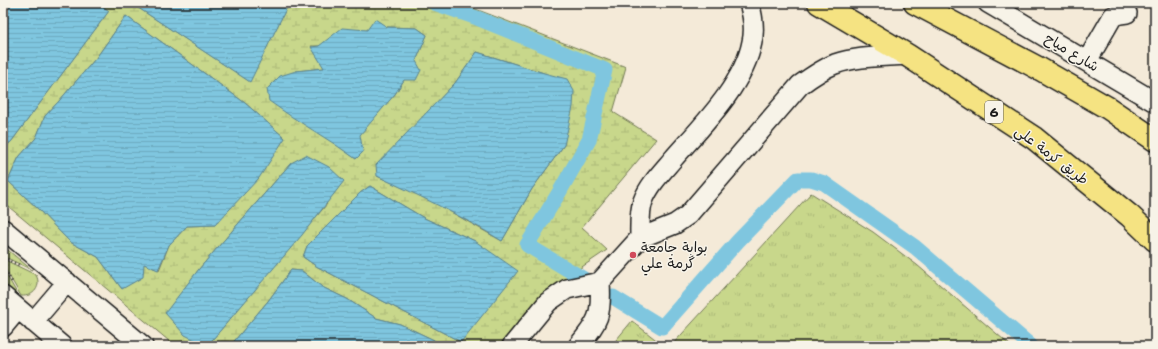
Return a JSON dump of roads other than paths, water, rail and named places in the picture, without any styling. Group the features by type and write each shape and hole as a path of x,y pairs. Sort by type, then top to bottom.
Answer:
{"highway":[{"name":"طريق كرمة علي","path":"819,3 907,55 1034,138 1130,216 1155,240"},
{"path":"915,3 1040,68 1108,108 1155,140"}],"street":[{"path":"640,238 640,222 643,202 651,185 718,108 746,63 753,41 753,18 749,3"},
{"name":"شارع مياح","path":"988,3 1155,102"},
{"path":"1087,61 1113,16 1127,14"},
{"path":"512,346 548,302 567,289 600,282 640,238 675,224 688,215 786,100 800,85 816,73 835,64 854,59 907,55"},
{"path":"3,229 143,346"},
{"path":"33,322 67,282"},
{"path":"578,346 592,329 599,314 601,301 600,282"},
{"path":"3,296 62,346"},
{"path":"3,327 18,309"}],"water":[{"path":"3,3 99,3 109,11 11,142 3,148"},
{"path":"135,3 289,3 250,82 137,7"},
{"path":"126,16 245,103 285,138 259,178 215,225 187,226 169,245 158,270 144,264 143,277 122,289 98,257 70,242 8,181 19,157 36,138 45,116 96,58"},
{"path":"375,19 387,27 417,28 427,35 416,61 421,70 416,80 404,80 395,94 360,135 363,152 356,159 269,101 267,89 280,76 296,71 324,68 311,47 319,46 342,28 367,30"},
{"path":"477,52 567,79 574,91 573,107 564,145 532,189 502,241 456,215 377,176 376,165 455,83"},
{"path":"306,155 329,167 344,181 302,235 207,346 185,335 165,313 199,269 291,163"},
{"path":"370,186 424,218 475,241 518,271 461,342 316,266 303,257 307,246 360,193"},
{"path":"291,270 302,271 322,287 347,299 376,318 400,324 434,340 440,346 230,346 268,301"}],"waterway":[{"path":"434,3 477,18 605,70 589,140 527,245 587,281"},
{"path":"613,297 662,327 738,241 798,179 811,179 824,183 915,247 1031,346"}],"place":[{"name":"بوابة جامعة گرمة علي","path":"633,255"}]}
